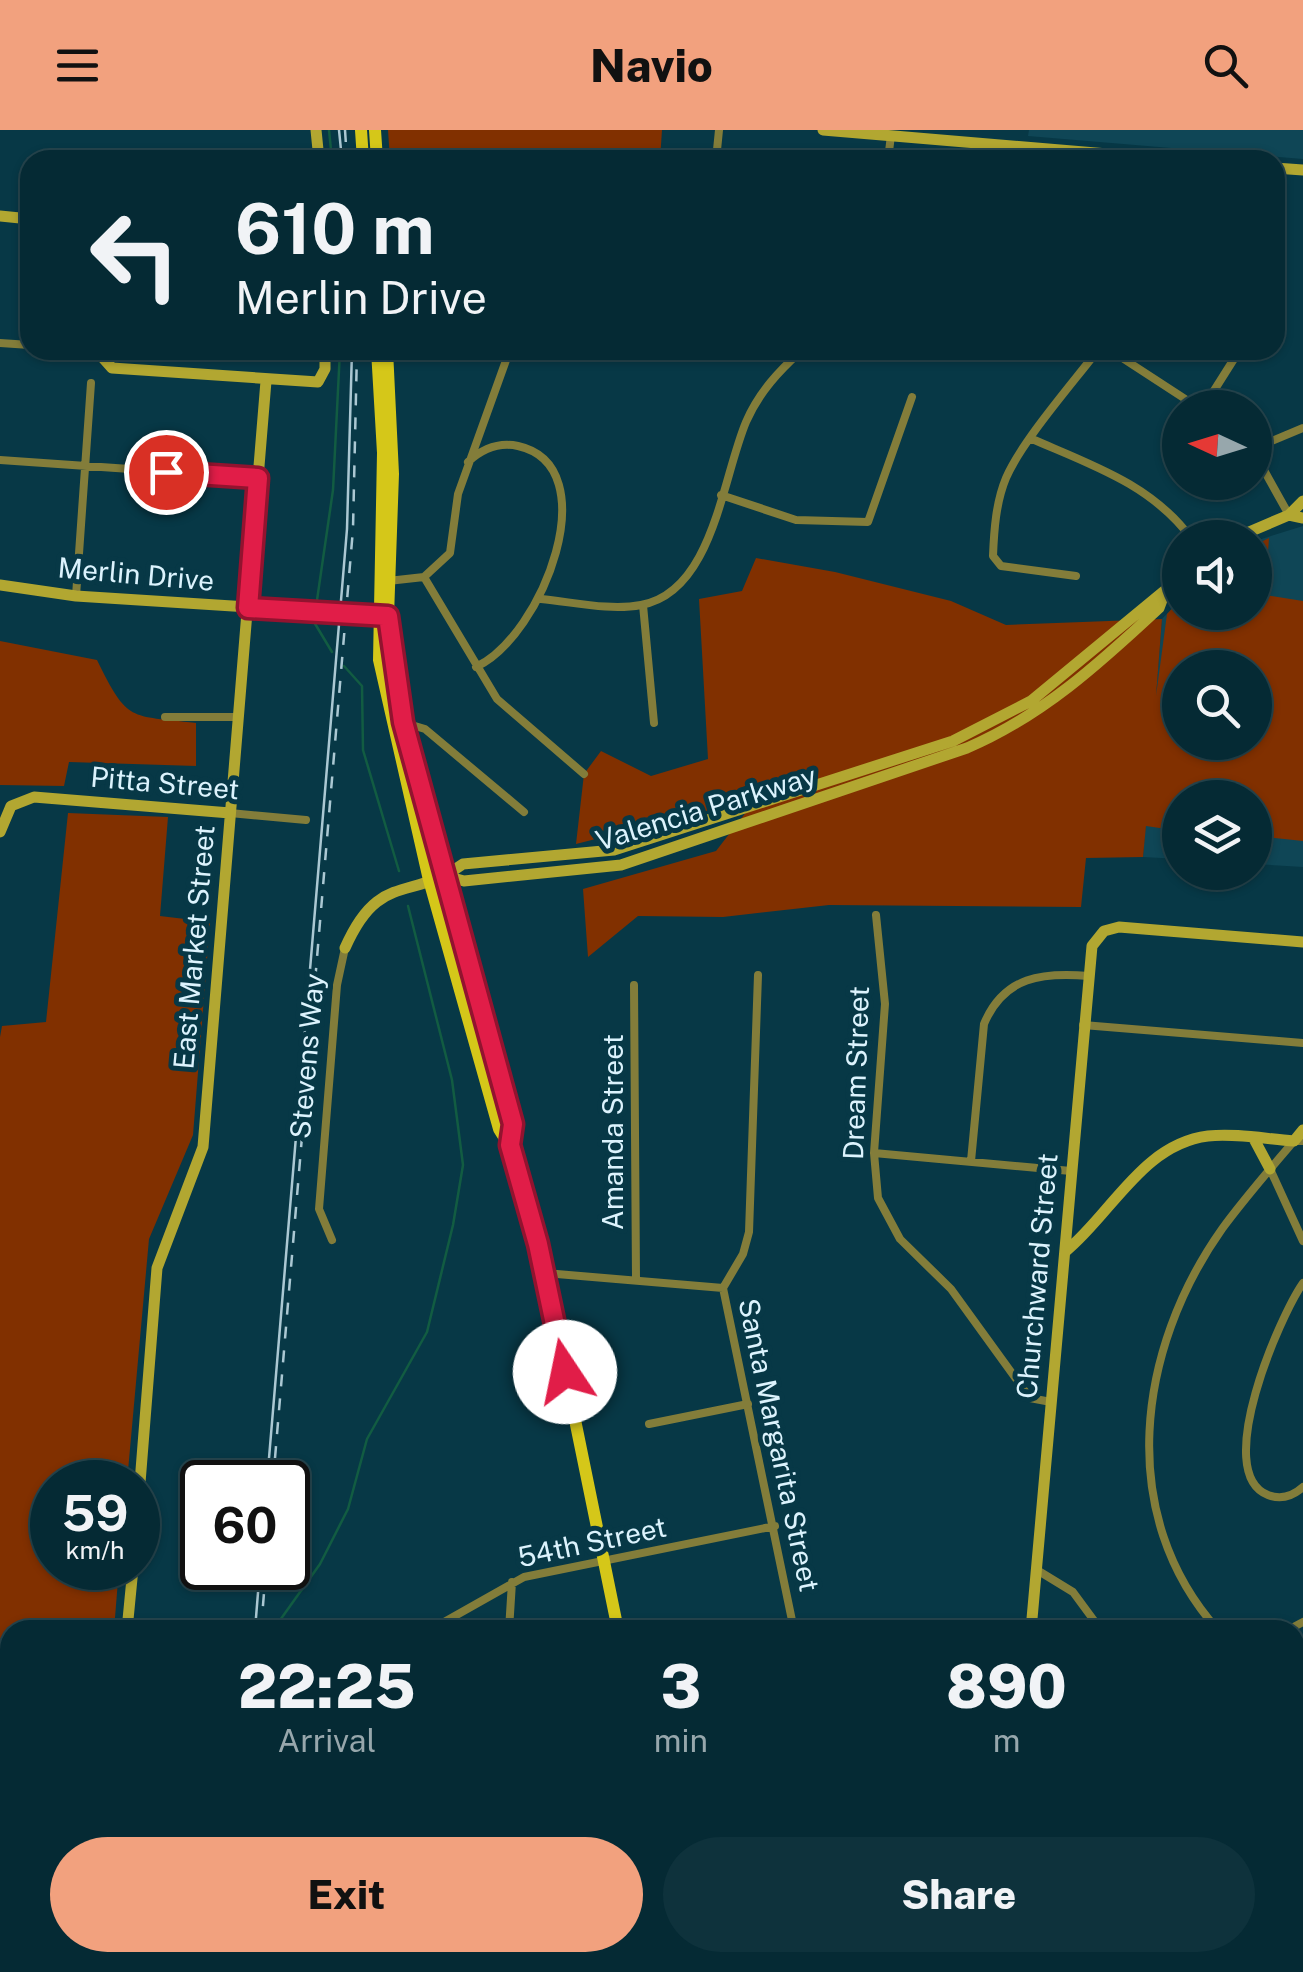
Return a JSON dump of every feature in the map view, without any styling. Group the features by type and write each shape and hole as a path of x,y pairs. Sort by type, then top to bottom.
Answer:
{"main road":[{"path":"377,360 382,616 396,722 429,880 499,1129 510,1145 545,1273 616,1620"},
{"path":"383,580 392,474 388,360"},
{"path":"396,722 446,876 513,1124 510,1145"}],"street":[{"path":"824,130 891,136 970,136 1083,150"},
{"path":"889,150 891,136"},
{"path":"105,360 112,368 318,382 326,368 325,360"},
{"path":"383,580 424,577 450,553 458,494 505,360"},
{"path":"541,599 643,605 679,588 698,562 759,396 793,360"},
{"path":"1076,576 1012,571 993,556 1005,480 1091,360"},
{"path":"1126,360 1173,390"},
{"path":"1213,390 1232,360"},
{"name":"East Market Street","path":"142,1460 157,1268 203,1147 266,381"},
{"path":"76,596 91,383"},
{"path":"721,495 796,520 868,522 904,410 912,397"},
{"path":"1272,443 1303,428"},
{"path":"1032,440 1145,490 1178,520"},
{"path":"468,462 487,449 509,445 531,451 553,472 560,494 557,546 541,599 510,642 476,667"},
{"path":"0,460 258,478"},
{"path":"1272,484 1288,515"},
{"path":"1272,522 1303,502"},
{"path":"1288,515 1303,518"},
{"path":"424,577 497,699 584,774"},
{"name":"Merlin Drive","path":"0,585 76,596 382,616"},
{"name":"Valencia Parkway","path":"446,876 464,880 620,866 967,748 1007,731 1064,692 1159,608 1162,598"},
{"path":"643,605 654,723"},
{"path":"166,717 239,717"},
{"path":"396,722 424,728 524,812"},
{"name":"Pitta Street","path":"0,832 6,813 20,800 34,797 306,820"},
{"name":"Stevens Way","path":"332,1240 319,1208 336,984 345,948 363,912 384,894 446,876"},
{"name":"Dream Street","path":"876,915 885,1004 874,1153 878,1198 900,1239 951,1288 1030,1398 1051,1402"},
{"name":"Churchward Street","path":"1032,1620 1092,946 1104,930 1119,927 1303,942"},
{"name":"Santa Margarita Street","path":"758,975 749,1232 743,1254 723,1288 792,1620"},
{"path":"971,1161 984,1024 992,1008 1011,988 1036,976 1089,976"},
{"name":"Amanda Street","path":"634,986 636,1279"},
{"path":"1083,1025 1303,1043"},
{"path":"1066,1251 1090,1231 1143,1168 1170,1148 1212,1136 1300,1137"},
{"path":"1211,1620 1180,1576 1159,1528 1147,1472 1148,1429 1169,1338 1201,1264 1270,1168 1300,1137"},
{"path":"1254,1138 1303,1241"},
{"path":"874,1153 1071,1171"},
{"path":"545,1273 723,1288"},
{"path":"1303,1283 1280,1324 1256,1394 1246,1465 1252,1484 1267,1495 1287,1497 1303,1487"},
{"path":"649,1424 748,1404"},
{"name":"54th Street","path":"447,1620 512,1582 774,1526"},
{"path":"1037,1570 1072,1592 1094,1620"},
{"path":"510,1620 512,1582"},
{"path":"129,1620 131,1590"}],"shaded area":[{"path":"388,130 662,130 661,150 389,150"},
{"path":"1029,130 1303,130 1303,159 1285,157 1285,150 1195,150 1028,136"},
{"path":"1303,526 1303,867 1272,865 1272,780 1162,780 1162,858 1143,857 1162,619 1162,630 1272,630 1272,536"},
{"path":"756,558 835,572 951,601 1006,625 1162,619 1156,696 1162,651 1162,760 1272,760 1272,650 1162,650 1165,630 1272,630 1272,596 1303,601 1303,841 1272,838 1272,780 1162,780 1162,828 1146,826 1143,857 1086,858 1081,907 829,905 723,917 638,916 588,957 583,889 716,851 757,798 576,844 584,774 601,751 651,776 708,759 699,599 742,591"},
{"path":"0,641 97,660 116,695 133,712 196,723 196,766 69,762 64,786 0,785"},
{"path":"68,813 168,817 160,916 210,922 193,1135 149,1239 129,1460 30,1460 30,1590 117,1590 115,1620 0,1620 2,1026 46,1022"}],"waterway":[{"path":"329,130 331,150"},
{"path":"316,607 333,490 340,360"},
{"path":"314,622 332,652"},
{"path":"344,666 362,686 363,750 399,871"},
{"path":"280,1620 320,1564 348,1509 367,1439 427,1332 453,1225 463,1165 452,1080 408,906"}],"tram line":[{"path":"339,130 341,150"},
{"path":"269,1460 347,529 352,360"},
{"path":"256,1620 258,1590"}],"railway":[{"path":"345,130 346,150"},
{"path":"275,1460 353,529 357,360"},
{"path":"262,1620 264,1590"}],"route":[{"path":"166,472 258,478 248,608 363,618 388,616 403,722 513,1124 510,1145 538,1244 565,1372"}]}
